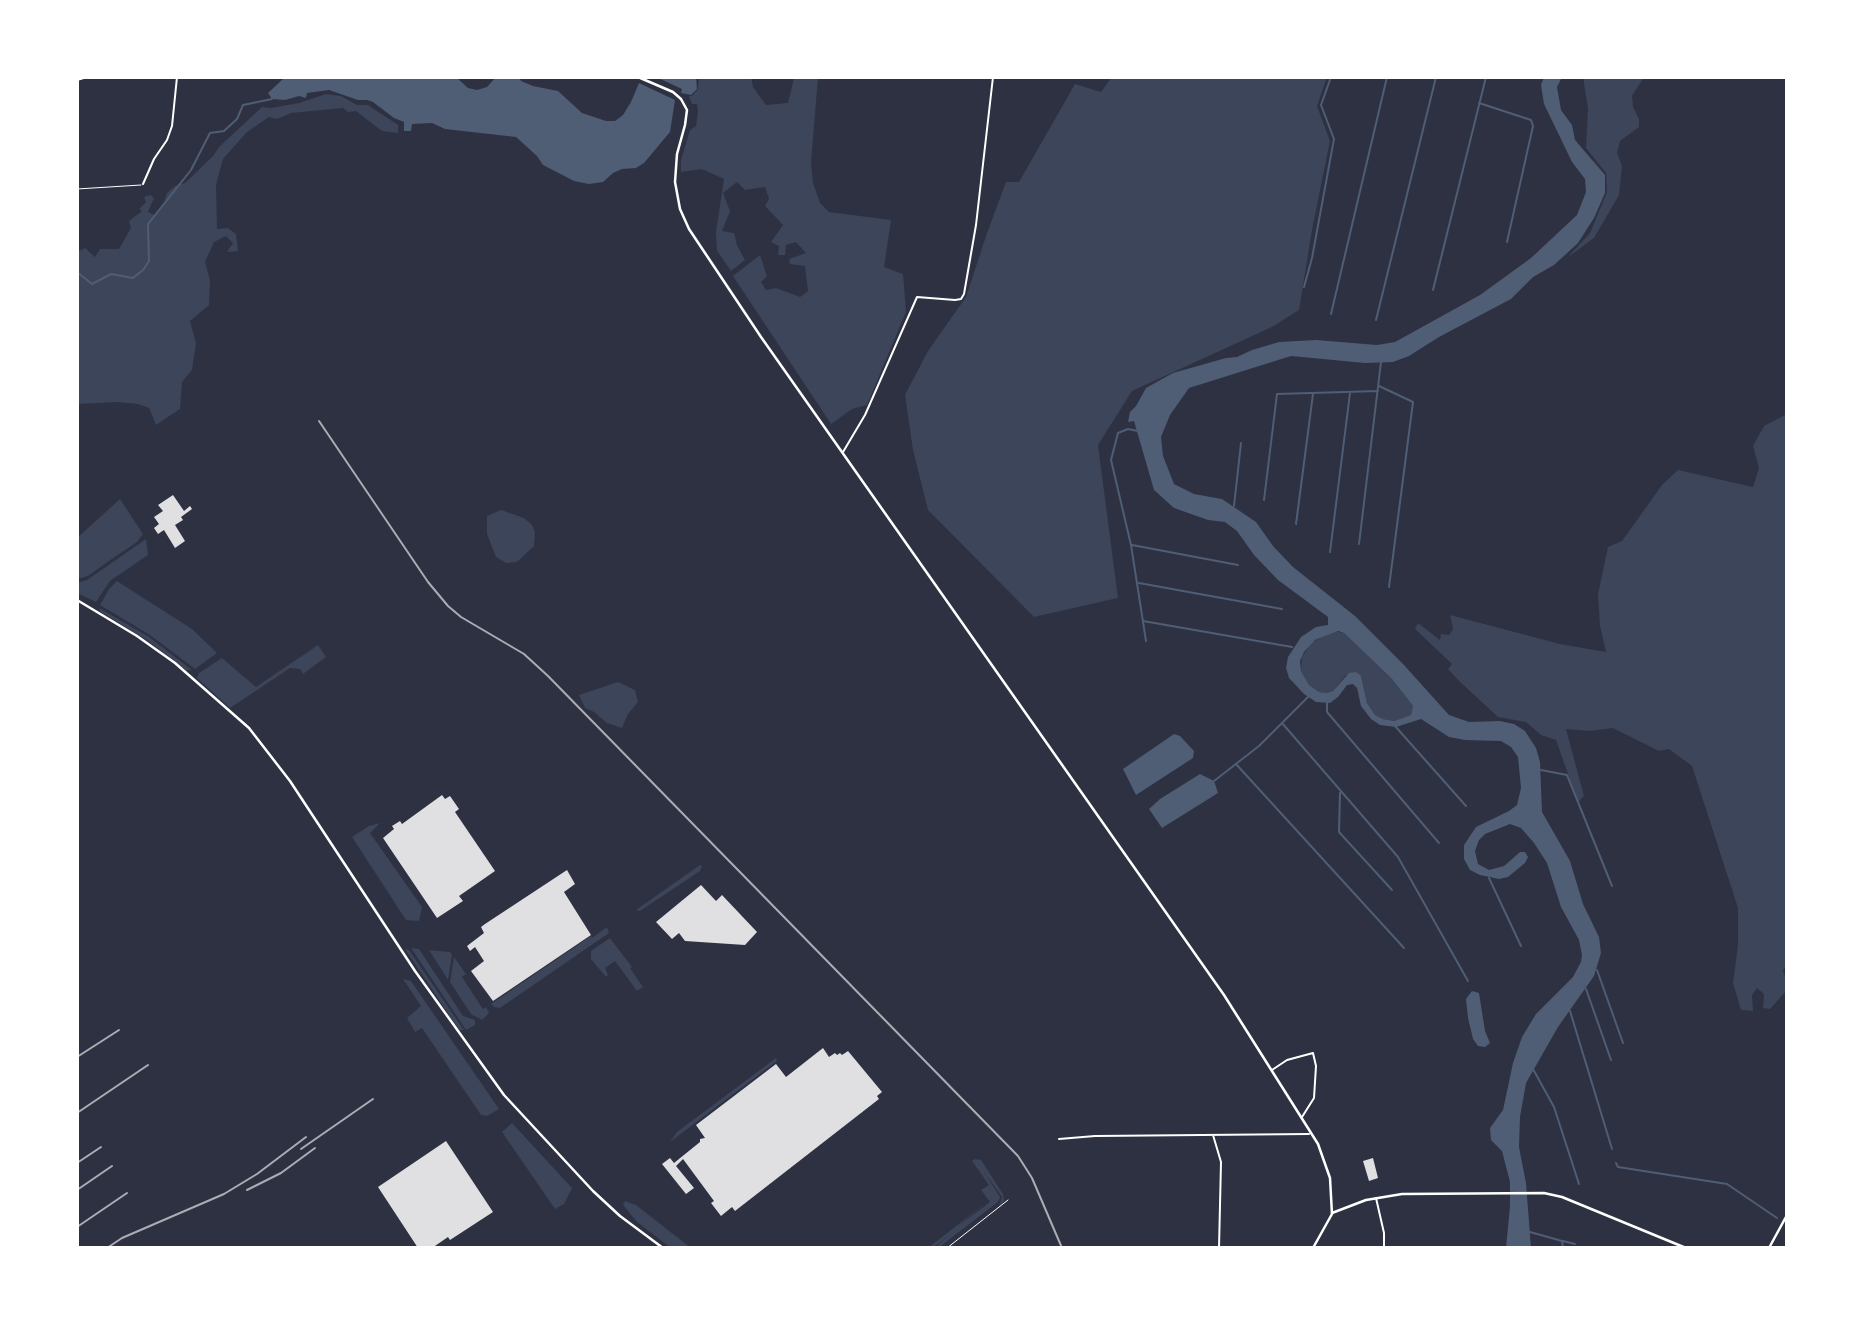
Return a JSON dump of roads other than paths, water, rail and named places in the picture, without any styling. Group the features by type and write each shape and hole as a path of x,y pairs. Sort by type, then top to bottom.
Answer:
{"main road":[{"path":"638,77 673,92 687,110 677,154 675,182 677,200 686,224 761,337 1093,806 1248,1032 1302,1117 1328,1169 1332,1213 1313,1248"},
{"path":"77,600 162,653 249,728 290,781 415,971 505,1095 593,1191 620,1216 663,1248"},
{"path":"1332,1213 1376,1198 1408,1193 1537,1192 1562,1197 1686,1248"},
{"path":"1769,1248 1787,1214"}],"street":[{"path":"77,80 87,77"},
{"path":"143,184 169,137 177,77"},
{"path":"843,453 865,415 917,297 955,300 964,295 981,187 993,77"},
{"path":"1272,1070 1287,1060 1312,1052 1316,1066 1314,1098 1302,1117"},
{"path":"1059,1139 1311,1133"},
{"path":"1213,1134 1221,1162 1219,1248"},
{"path":"1376,1198 1384,1233 1384,1248"}],"lane":[{"path":"77,189 137,187 143,184"},
{"path":"947,1248 1008,1200"}],"waterway":[{"path":"1304,287 1334,139 1321,105 1331,77"},
{"path":"1331,314 1387,77"},
{"path":"1376,320 1436,77"},
{"path":"1433,290 1486,77"},
{"path":"77,272 92,284 111,274 133,278 143,270 149,261 148,224 191,170 210,133 224,131 237,119 243,105 272,99"},
{"path":"1479,103 1531,120 1533,126 1507,242"},
{"path":"1359,544 1381,362"},
{"path":"1379,386 1413,402 1389,587"},
{"path":"1264,500 1277,394 1378,391"},
{"path":"1330,552 1350,393"},
{"path":"1296,524 1313,394"},
{"path":"1138,431 1128,429 1118,433 1111,460 1131,545 1146,641"},
{"path":"1234,506 1241,443"},
{"path":"1132,545 1238,565"},
{"path":"1139,583 1282,609"},
{"path":"1143,621 1292,647"},
{"path":"1214,781 1259,746 1309,696"},
{"path":"1327,703 1327,712 1439,843"},
{"path":"1282,723 1398,857 1468,981"},
{"path":"1395,726 1466,806"},
{"path":"1236,764 1404,948"},
{"path":"1541,770 1567,775 1612,886"},
{"path":"1340,793 1339,832 1392,890"},
{"path":"1489,878 1521,946"},
{"path":"1597,970 1623,1043"},
{"path":"1586,989 1611,1060"},
{"path":"1570,1011 1612,1149"},
{"path":"1533,1069 1554,1107 1579,1184"},
{"path":"1616,1163 1618,1167 1727,1184 1777,1218"},
{"path":"1530,1232 1562,1241 1563,1248"},
{"path":"1563,1241 1575,1244"}],"railway":[{"path":"319,421 428,582 448,606 461,617 524,654 548,676 1018,1156 1032,1178 1062,1248"},
{"path":"77,1057 119,1030"},
{"path":"77,1113 148,1065"},
{"path":"301,1149 373,1099"},
{"path":"107,1248 122,1238 224,1194 257,1174 306,1137"},
{"path":"77,1163 101,1147"},
{"path":"247,1190 281,1173 315,1148"},
{"path":"77,1190 112,1166"},
{"path":"77,1227 127,1193"}]}
